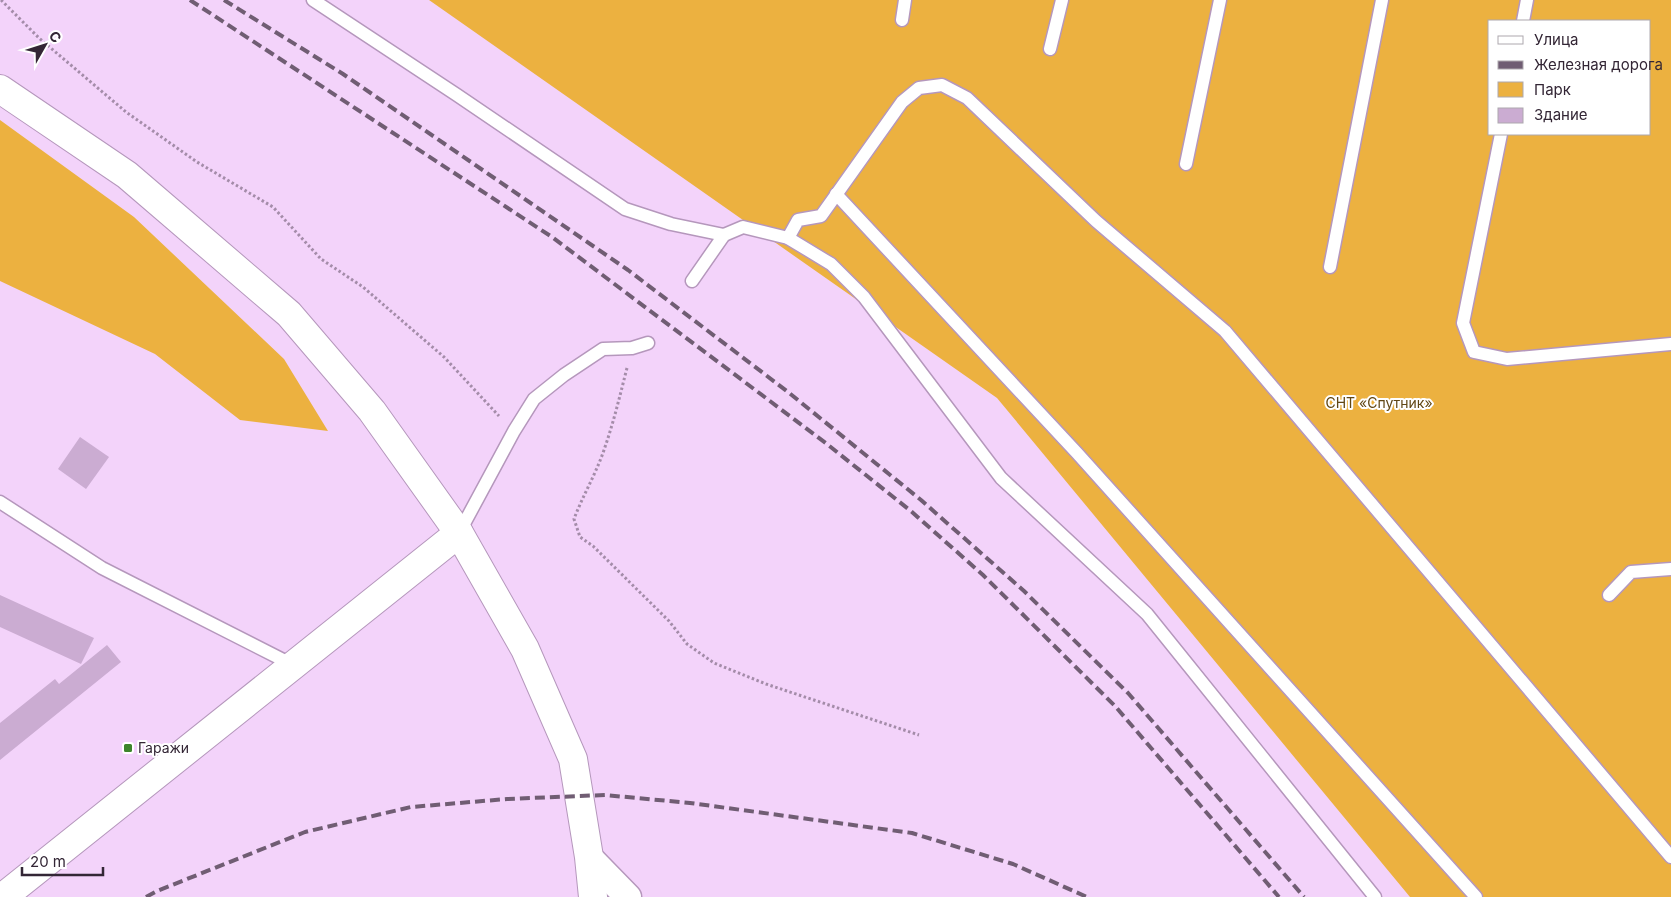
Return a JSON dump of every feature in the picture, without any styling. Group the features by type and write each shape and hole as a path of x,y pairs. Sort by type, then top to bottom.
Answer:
{"street":[{"path":"0,89 127,175 289,314 372,411 459,533 525,649 572,758 589,857 593,897"},
{"path":"3,897 459,533"},
{"path":"589,857 628,897"}],"lane":[{"path":"313,0 457,94 625,209 671,224 724,234 743,227 788,238 831,264 864,297 1001,478 1147,614 1375,897"},
{"path":"902,20 906,0"},
{"path":"1050,49 1062,0"},
{"path":"1186,164 1220,0"},
{"path":"1330,267 1382,0"},
{"path":"1523,20 1528,0"},
{"path":"788,238 798,220 820,216 902,102 919,88 942,85 967,98 1096,221 1225,331 1671,856"},
{"path":"1501,135 1462,323 1474,352 1506,359 1671,344"},
{"path":"836,194 1077,453 1476,897"},
{"path":"692,281 724,234"},
{"path":"459,533 514,431 534,399 603,348 632,348 648,343"},
{"path":"0,502 102,568 293,665"},
{"path":"1609,595 1631,572 1671,569"}],"path":[{"path":"0,0 39,38 126,112 197,162 274,207 321,259 363,287 444,357 514,431"},
{"path":"632,348 614,420 604,450 574,519 580,537 594,546 669,621 686,644 714,663 766,684 919,735"}],"green space":[{"name":"СНТ «Спутник»","path":"429,0 1671,0 1671,897 1410,897 997,398"},
{"path":"0,120 134,217 284,359 328,431 240,420 155,354 0,281"}],"building":[{"path":"80,437 109,457 86,489 58,469"},
{"path":"0,595 94,638 81,664 0,627"},
{"path":"107,645 121,662 0,760 0,723 55,679 59,684"}],"railway":[{"path":"190,0 552,237 827,444 912,512 983,575 1115,706 1279,897"},
{"path":"224,0 343,74 628,270 788,392 921,500 1024,591 1128,693 1304,897"},
{"path":"146,897 305,832 411,807 507,799 605,795 690,803 912,833 1013,864 1087,897"}],"place":[{"name":"Гаражи","path":"128,748"}]}
